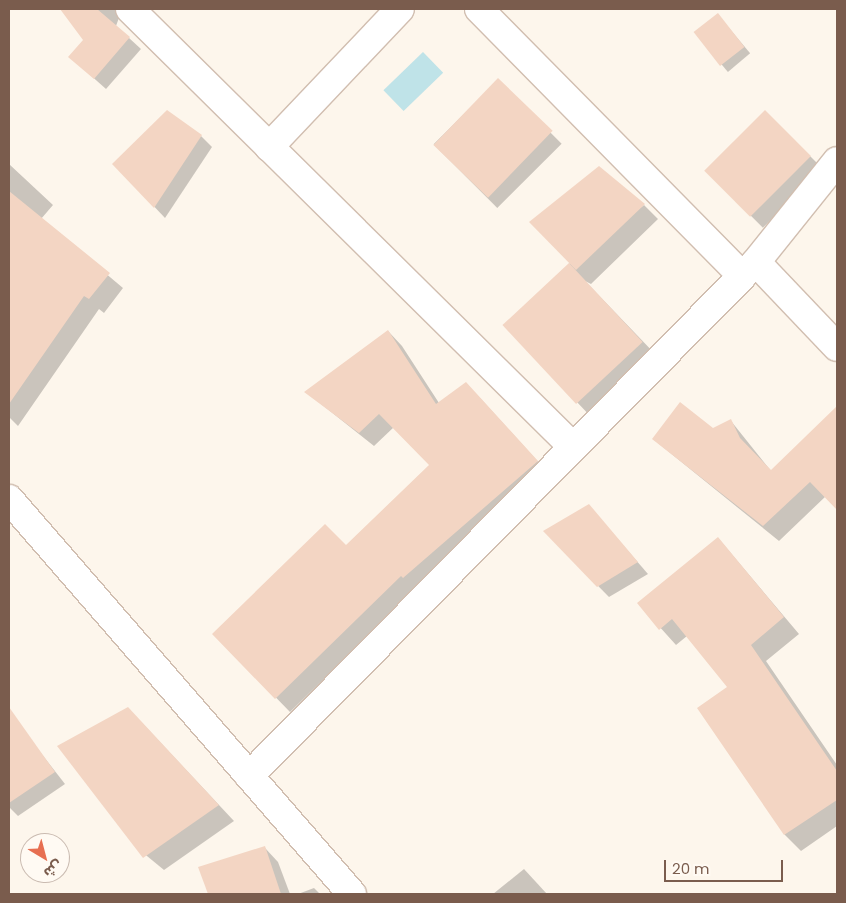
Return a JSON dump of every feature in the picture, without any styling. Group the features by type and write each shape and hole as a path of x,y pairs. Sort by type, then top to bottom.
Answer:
{"street":[{"path":"130,9 573,447"},
{"path":"269,147 400,9"},
{"path":"479,9 749,269 837,347"},
{"path":"249,776 749,269 837,161"},
{"path":"9,499 352,894"}],"water":[{"path":"423,52 443,73 404,111 383,90"}],"building":[{"path":"60,9 97,9 130,37 94,79 68,57 83,40"},
{"path":"718,13 744,47 720,66 694,32"},
{"path":"498,78 553,131 488,198 433,145"},
{"path":"167,110 202,135 154,208 112,164"},
{"path":"765,110 811,156 750,217 704,171"},
{"path":"599,166 645,204 576,270 529,222"},
{"path":"9,191 110,273 89,299 84,296 9,404"},
{"path":"569,263 643,342 576,404 502,325"},
{"path":"388,330 436,404 466,382 538,461 403,578 401,576 275,699 212,634 325,524 346,545 429,465 379,414 359,433 304,392"},
{"path":"680,402 713,428 731,419 740,438 771,470 837,406 837,510 810,482 763,526 652,439"},
{"path":"589,504 638,562 597,587 543,531"},
{"path":"718,537 784,617 751,645 837,771 837,800 784,835 697,708 727,687 672,619 659,630 637,603"},
{"path":"9,707 55,772 9,803"},
{"path":"128,707 219,805 143,858 57,746"},
{"path":"265,846 281,894 208,894 198,867"}]}
